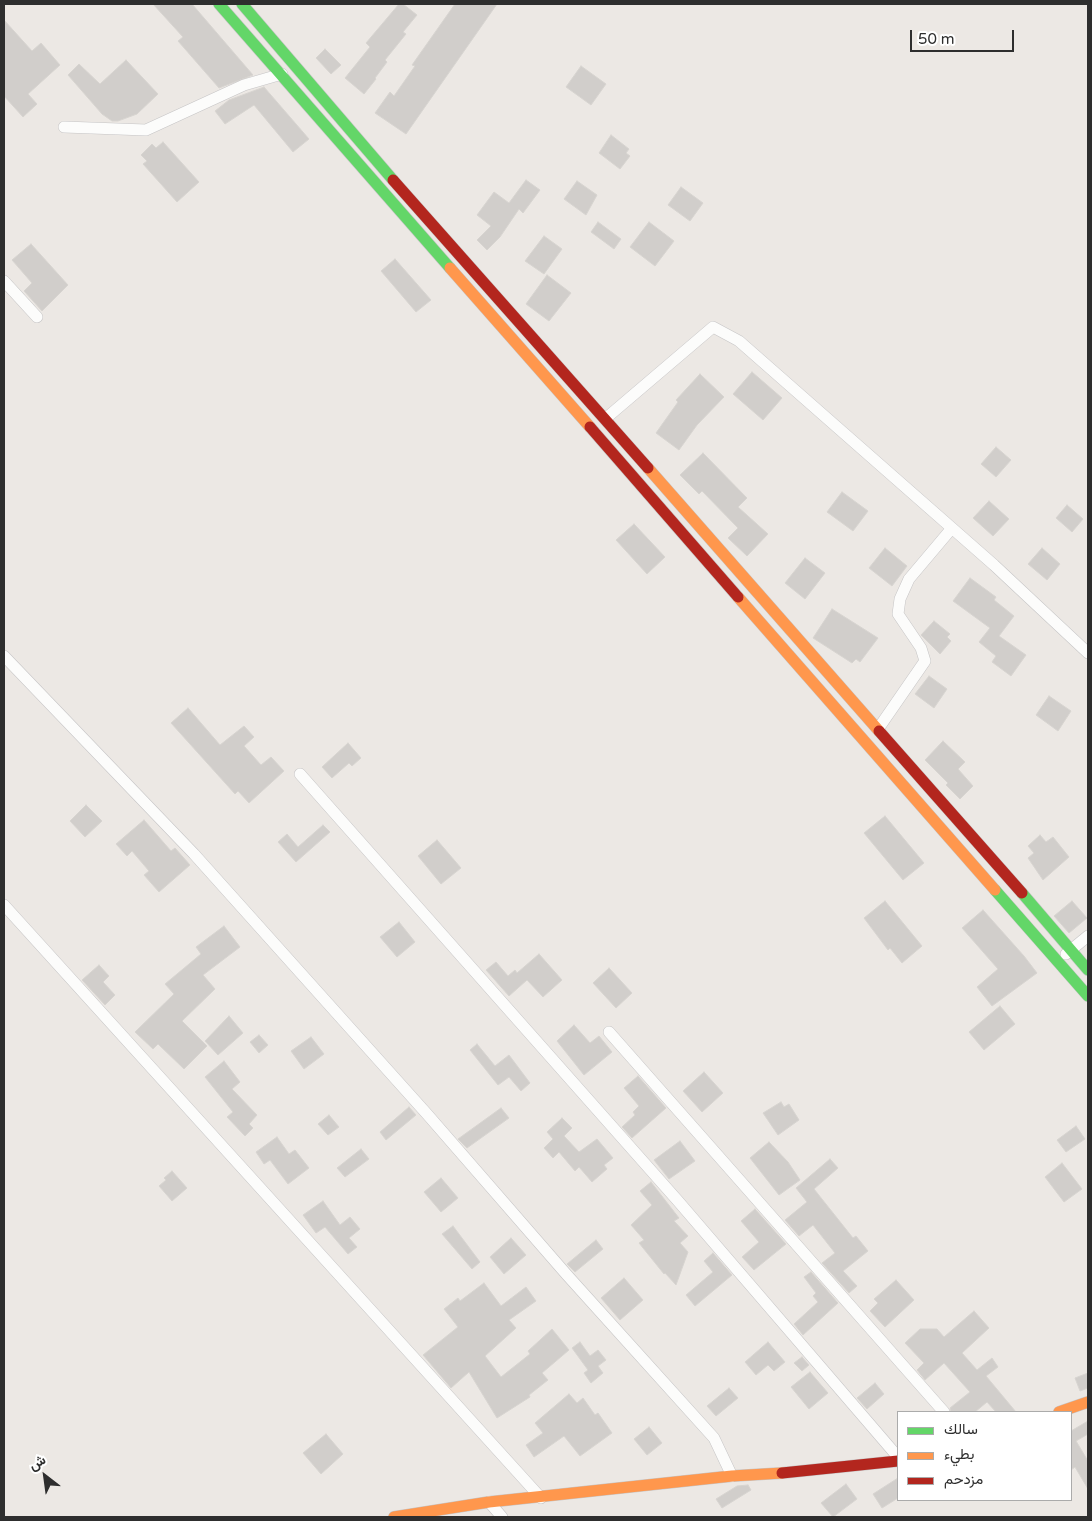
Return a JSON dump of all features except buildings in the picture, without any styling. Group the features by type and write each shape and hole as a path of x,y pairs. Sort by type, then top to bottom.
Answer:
{"main road":[{"path":"219,4 1088,996"},
{"path":"242,4 342,122 878,729 1088,970"},
{"path":"331,131 342,122"},
{"path":"579,415 591,404"},
{"path":"1062,1411 1088,1402"},
{"path":"394,1517 490,1502 732,1476 776,1474 897,1461"}],"street":[{"path":"64,127 146,130 244,85 282,74"},
{"path":"4,281 37,317"},
{"path":"605,419 712,327 739,341 952,528 1088,653"},
{"path":"878,729 925,660 921,648 898,614 900,599 909,580 952,528"},
{"path":"4,656 194,854 427,1114 714,1438 732,1476"},
{"path":"300,774 678,1200 897,1456"},
{"path":"4,905 541,1498"},
{"path":"1057,962 1088,936"},
{"path":"609,1032 943,1411"},
{"path":"490,1502 502,1517"}],"traffic: fast":[{"path":"219,4 450,268"},
{"path":"242,4 393,180"},
{"path":"995,890 1088,996"},
{"path":"1022,893 1088,970"}],"traffic: slow":[{"path":"450,268 590,427"},
{"path":"648,468 879,731"},
{"path":"738,597 995,890"},
{"path":"1062,1411 1088,1402"},
{"path":"394,1517 489,1502 732,1476 782,1473"}],"traffic: jam":[{"path":"393,180 648,468"},
{"path":"590,427 738,597"},
{"path":"879,731 1022,893"},
{"path":"782,1473 897,1461"}]}
